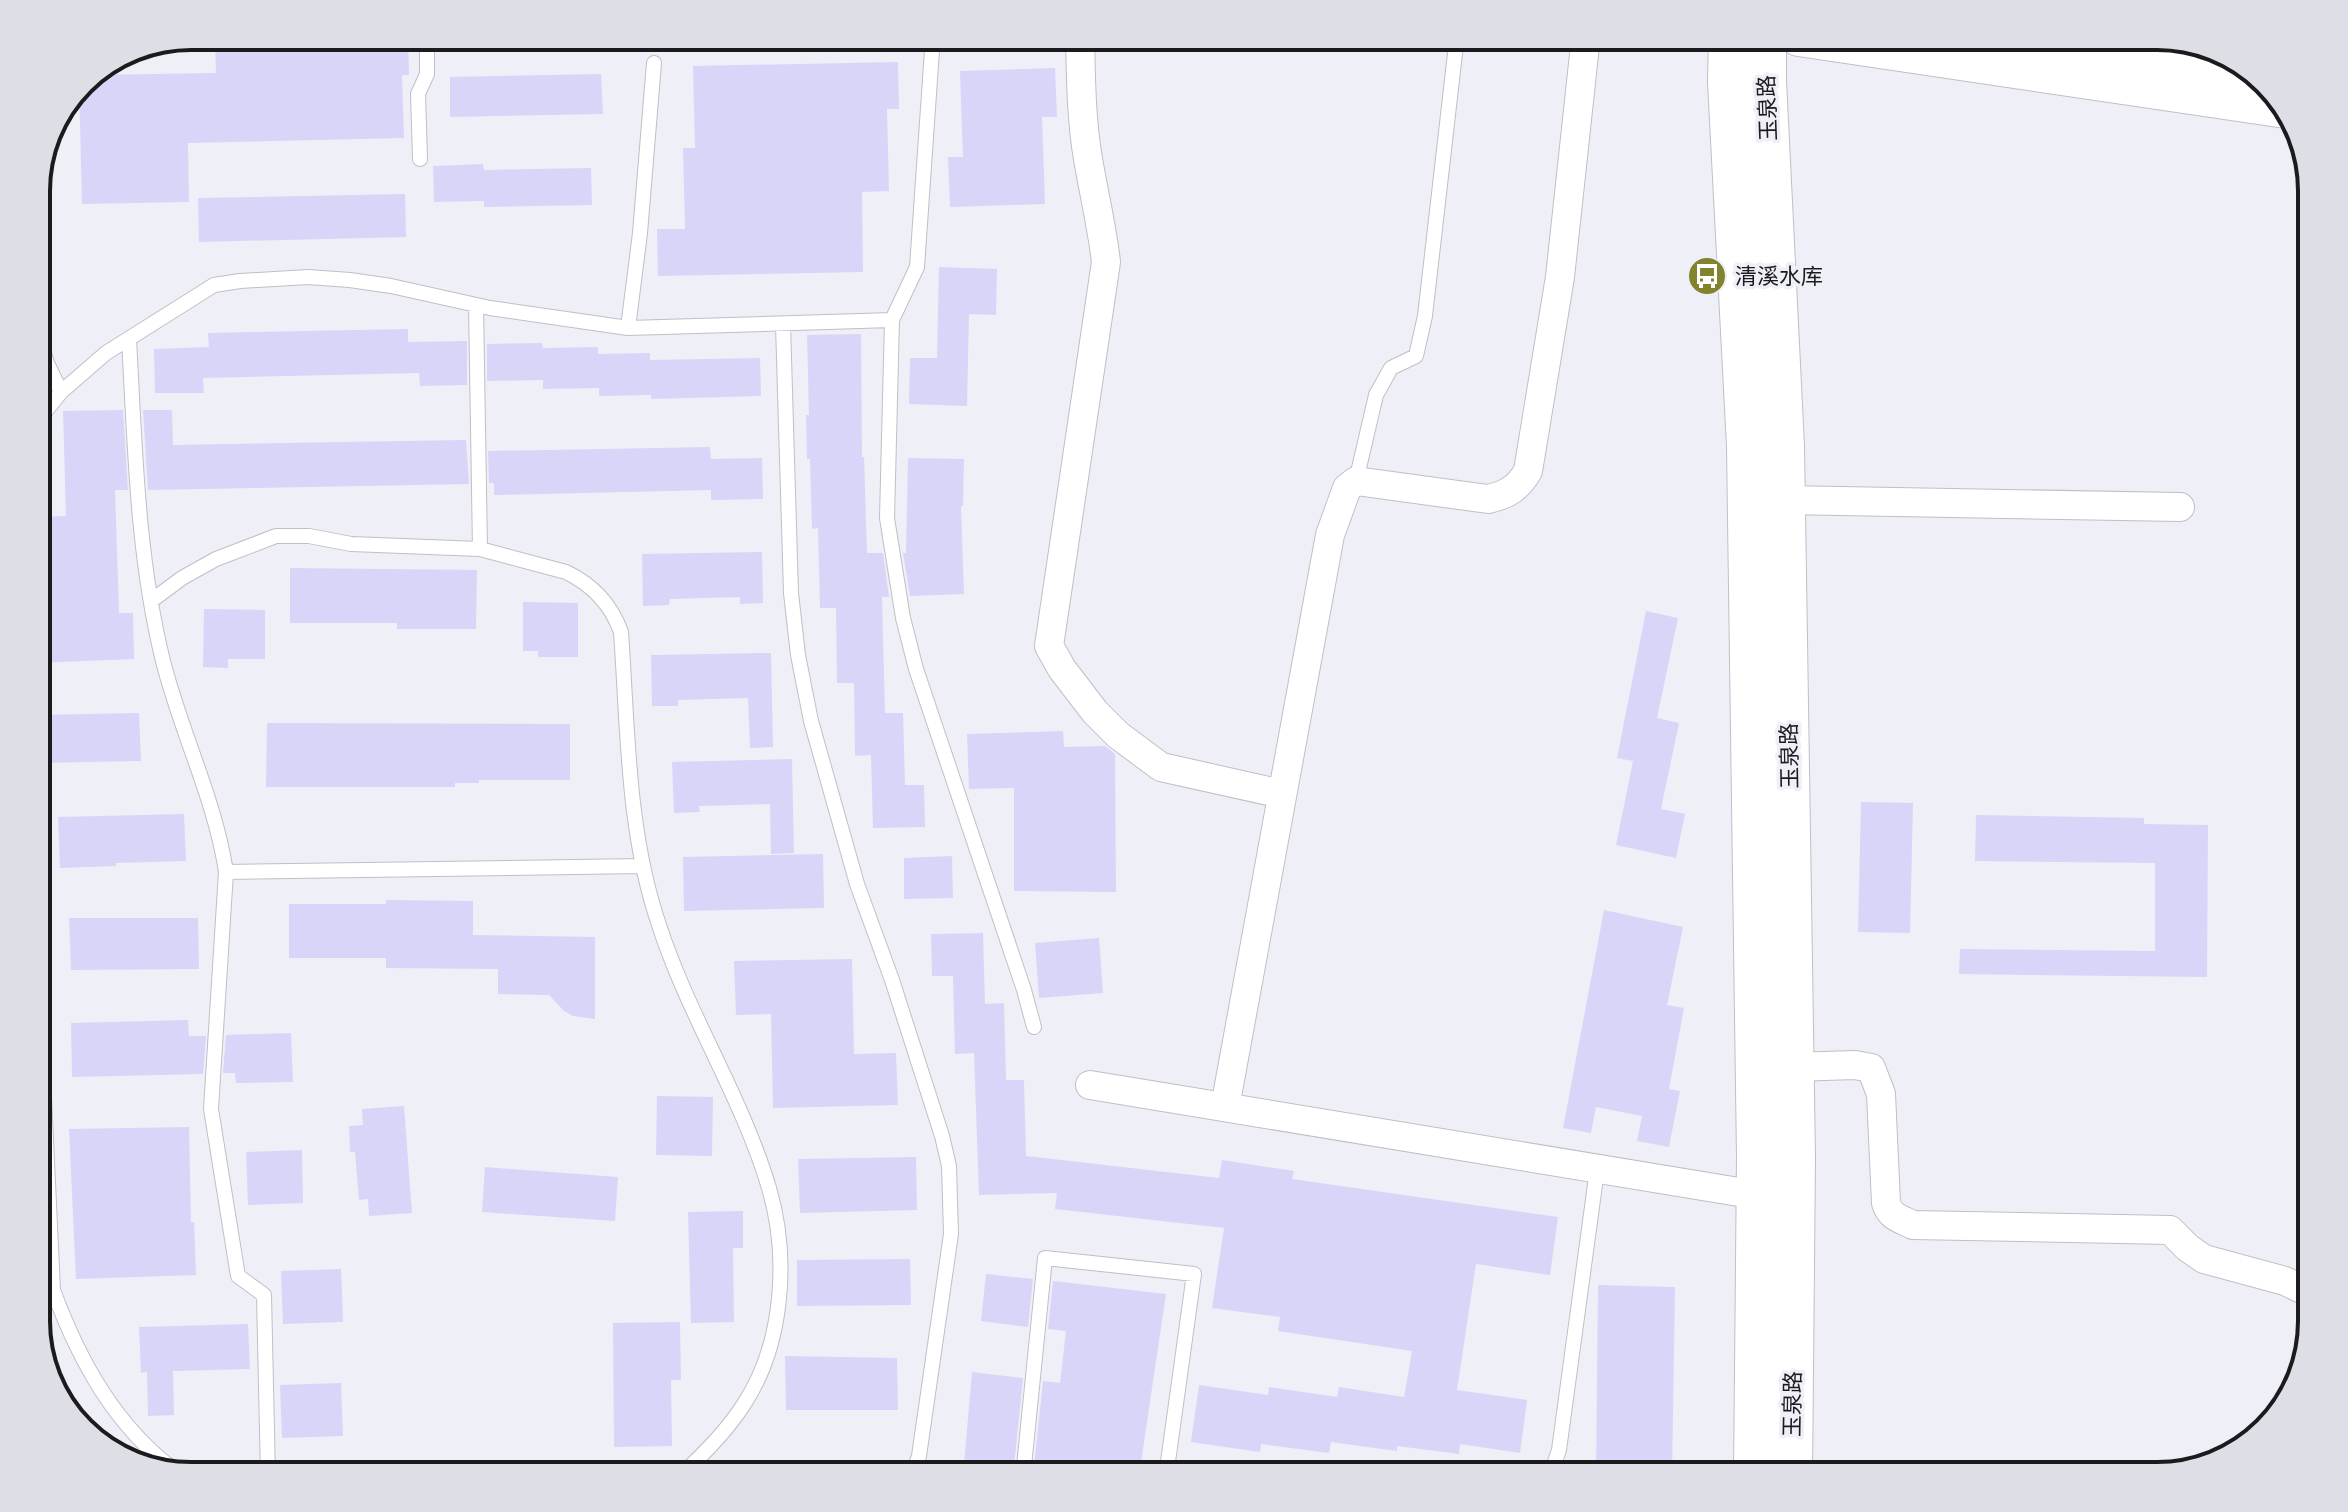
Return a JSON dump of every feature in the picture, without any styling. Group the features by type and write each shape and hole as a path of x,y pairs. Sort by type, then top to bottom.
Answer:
{"main road":[{"name":"玉泉路","path":"1729,50 1747,446 1757,1195 1754,1462"},
{"name":"玉泉路","path":"1767,50 1785,500 1793,1067 1792,1462"},
{"path":"1894,50 2268,105"},
{"path":"2145,50 2207,59"}],"street":[{"path":"1080,50 1081,101 1088,159 1106,262 1049,646 1062,669 1095,712 1118,735 1161,767 1282,794"},
{"path":"1225,1107 1330,535 1347,488 1356,481 1488,499 1514,489 1528,471 1560,277 1584,50"},
{"path":"1785,500 2180,507"},
{"path":"1793,1067 1855,1065 1871,1068 1881,1094 1888,1211 1913,1225 2170,1230 2204,1259 2298,1287"},
{"path":"1090,1085 1757,1195"}],"lane":[{"path":"420,159 418,94 427,74 427,50"},
{"path":"932,50 917,267 892,320 887,518 903,618 916,669 1034,1027"},
{"path":"1356,481 1376,395 1391,368 1416,356 1425,316 1455,50"},
{"path":"628,328 640,233 654,63"},
{"path":"50,406 83,372 214,285 267,278 350,280 476,305 628,328 892,320"},
{"path":"476,305 480,549"},
{"path":"783,324 791,593 798,655 811,721 857,884 896,994 949,1166 951,1234 917,1462"},
{"path":"129,339 139,503 151,601 170,688 222,843 226,872 211,1109 238,1276 264,1295 268,1462"},
{"path":"50,369 61,392"},
{"path":"151,601 182,578 216,559 276,536 309,536 351,544 480,549 566,572 600,595 616,619 621,632 633,816 642,866 659,927 758,1157 777,1221 780,1254 776,1317 759,1376 729,1425 693,1462"},
{"path":"226,872 642,866"},
{"path":"1555,1462 1597,1170"},
{"path":"50,1225 53,1290 67,1329 107,1401 133,1433 162,1459"},
{"path":"1024,1462 1045,1258 1194,1274 1168,1462"}],"building":[{"path":"215,50 408,50 409,75 402,75 404,138 188,143 189,202 82,204 80,104 98,85 112,75 216,73"},
{"path":"898,62 899,109 887,109 889,191 862,192 863,272 658,276 657,229 685,229 683,148 695,148 693,66"},
{"path":"1055,68 1057,117 1042,117 1045,204 950,207 948,157 963,157 960,71"},
{"path":"601,74 603,114 450,117 450,77"},
{"path":"483,164 484,170 591,168 592,205 484,207 484,201 434,202 433,166"},
{"path":"405,194 406,237 199,242 198,198"},
{"path":"939,267 997,269 996,315 969,314 967,406 909,404 910,358 937,358"},
{"path":"408,329 408,342 467,341 467,385 420,386 419,373 203,378 204,393 155,393 154,349 209,347 208,333"},
{"path":"861,334 867,553 883,553 889,597 882,597 885,713 903,713 905,785 924,785 925,827 873,828 871,755 855,756 854,683 837,683 836,608 820,608 818,528 812,529 810,459 807,459 807,335"},
{"path":"542,343 543,348 598,347 598,354 650,353 650,360 760,358 761,396 651,399 651,395 599,396 599,388 543,389 543,380 487,381 487,344"},
{"path":"123,410 128,490 115,490 119,613 133,613 134,659 50,662 50,517 66,516 63,411"},
{"path":"143,410 172,410 173,445 466,440 469,484 148,490"},
{"path":"710,447 711,459 762,458 763,499 711,500 711,490 494,495 494,483 489,483 488,451"},
{"path":"908,458 964,459 961,506 964,594 910,596 903,553 906,553"},
{"path":"762,552 763,603 740,604 740,597 670,599 669,605 643,606 642,554"},
{"path":"290,568 477,570 476,629 397,629 397,623 290,623"},
{"path":"523,602 578,603 578,657 538,657 538,651 523,651"},
{"path":"204,609 265,610 265,659 228,659 228,668 203,667"},
{"path":"1646,611 1678,618 1657,718 1679,723 1661,809 1685,814 1676,858 1616,845 1633,761 1617,758"},
{"path":"771,653 773,747 750,748 748,698 678,700 678,706 652,706 651,655"},
{"path":"139,713 141,761 50,763 50,715"},
{"path":"267,723 570,724 570,780 479,780 479,783 455,783 455,787 266,787"},
{"path":"1063,731 1064,747 1105,746 1115,754 1116,892 1014,891 1014,788 969,789 967,734"},
{"path":"792,759 794,853 771,854 770,804 699,806 700,812 674,813 672,762"},
{"path":"1861,802 1913,803 1910,933 1858,932"},
{"path":"184,814 186,861 60,868 58,817"},
{"path":"1976,815 2144,818 2144,824 2208,825 2207,977 1959,974 1960,949 2155,951 2155,863 1975,861"},
{"path":"823,854 824,908 684,911 683,857"},
{"path":"952,856 953,898 904,899 904,858"},
{"path":"386,900 473,901 473,935 595,937 595,1019 573,1016 549,995 498,994 498,969 386,968 386,958 289,958 289,904 386,904"},
{"path":"1604,910 1683,927 1667,1005 1684,1008 1669,1089 1680,1091 1669,1147 1637,1141 1642,1116 1596,1107 1591,1133 1563,1128"},
{"path":"69,918 198,918 199,969 71,970"},
{"path":"983,933 985,1004 1004,1003 1006,1080 1024,1080 1026,1156 1219,1178 1222,1160 1294,1171 1292,1179 1558,1217 1550,1275 1476,1264 1457,1390 1527,1400 1520,1453 1460,1444 1459,1454 1397,1446 1397,1451 1331,1442 1329,1453 1261,1444 1260,1452 1191,1442 1199,1385 1268,1395 1269,1387 1337,1397 1339,1387 1404,1397 1412,1351 1278,1331 1280,1317 1212,1308 1224,1228 1055,1209 1057,1193 979,1195 974,1053 955,1054 953,976 932,976 931,934"},
{"path":"1099,938 1103,993 1039,998 1035,943"},
{"path":"852,959 854,1054 896,1053 898,1105 773,1108 771,1014 736,1015 734,961"},
{"path":"188,1020 189,1036 206,1036 203,1074 72,1077 71,1023"},
{"path":"291,1033 293,1082 236,1083 235,1073 223,1073 226,1035"},
{"path":"657,1096 713,1097 712,1156 656,1155"},
{"path":"404,1106 412,1213 369,1216 368,1199 359,1200 355,1152 350,1152 349,1126 363,1125 362,1109"},
{"path":"189,1127 191,1222 194,1222 196,1275 76,1279 69,1129"},
{"path":"302,1150 303,1203 248,1205 246,1152"},
{"path":"916,1157 917,1210 800,1213 798,1159"},
{"path":"485,1167 618,1177 615,1221 482,1212"},
{"path":"743,1211 743,1248 733,1248 734,1322 691,1323 688,1212"},
{"path":"910,1259 911,1305 797,1306 797,1260"},
{"path":"341,1269 343,1322 283,1324 281,1271"},
{"path":"986,1274 1033,1279 1028,1327 981,1321"},
{"path":"1053,1281 1166,1294 1141,1462 1034,1462 1043,1381 1060,1383 1066,1331 1048,1329"},
{"path":"1598,1285 1675,1287 1672,1462 1596,1462"},
{"path":"680,1322 681,1380 671,1380 672,1446 614,1447 613,1323"},
{"path":"248,1324 250,1369 173,1371 174,1415 148,1416 147,1372 141,1373 139,1327"},
{"path":"785,1356 897,1358 898,1410 786,1410"},
{"path":"972,1372 1023,1378 1014,1462 964,1462"},
{"path":"341,1383 343,1436 282,1438 280,1385"}],"place":[{"name":"清溪水库","path":"1707,276"}]}
